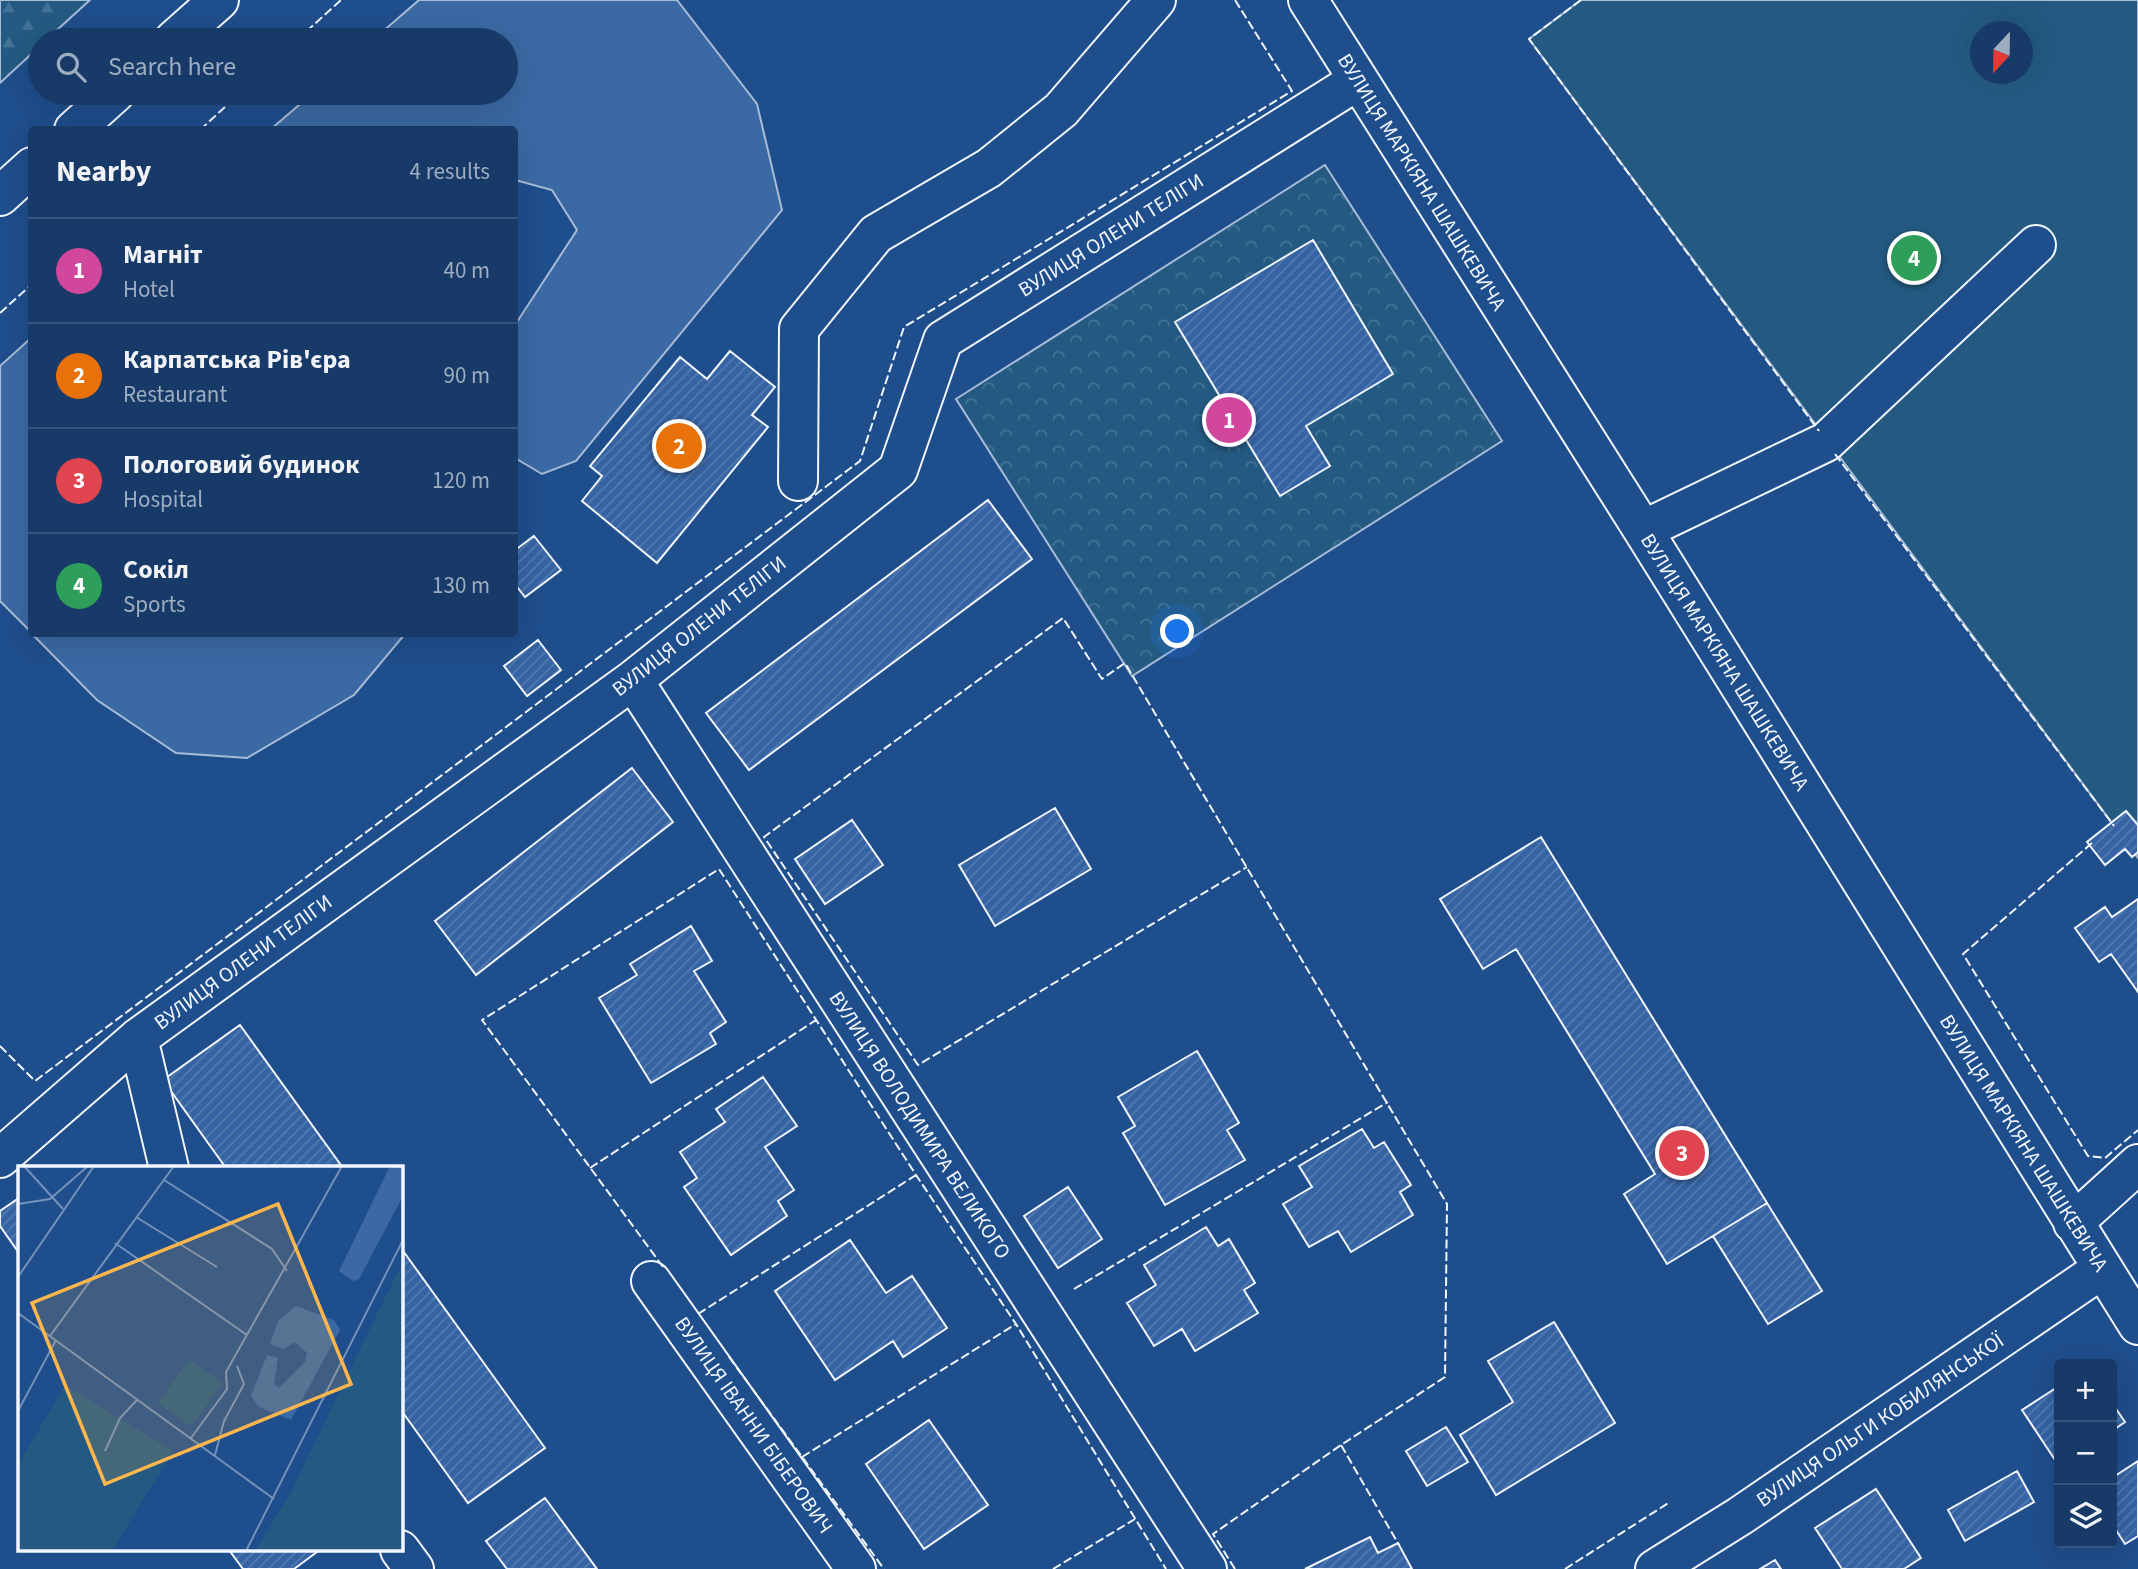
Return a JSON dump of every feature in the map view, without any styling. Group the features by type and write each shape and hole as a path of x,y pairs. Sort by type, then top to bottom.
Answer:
{"main road":[{"path":"188,28 219,0"},
{"path":"798,481 799,329 876,234 989,168 1061,110 1156,0"},
{"name":"ВУЛИЦЯ МАРКІЯНА ШАШКЕВИЧА","path":"1308,0 1643,530 2138,1325"},
{"name":"ВУЛИЦЯ ОЛЕНИ ТЕЛІГИ","path":"0,1158 138,1038 632,680 898,470 943,340 1357,81"},
{"path":"78,126 102,105"},
{"path":"0,195 28,170"},
{"path":"1643,530 1826,442 2036,245"},
{"name":"ВУЛИЦЯ ВОЛОДИМИРА ВЕЛИКОГО","path":"632,680 1208,1569"},
{"path":"138,1038 169,1166"},
{"path":"2073,1223 2138,1164"},
{"name":"ВУЛИЦЯ ОЛЬГИ КОБИЛЯНСЬКОЇ","path":"1655,1569 1740,1517 2102,1269"},
{"name":"ВУЛИЦЯ ІВАННИ БІБЕРОВИЧ","path":"651,1281 856,1569"},
{"path":"401,1552 414,1569"}],"green space":[{"path":"0,0 90,0 59,28 28,28 28,57 0,83"},
{"path":"1581,0 2138,0 2138,858 1529,39"},
{"path":"1325,165 1502,441 1132,676 956,399"}],"shaded area":[{"path":"419,0 677,0 757,104 782,210 576,461 542,474 518,460 518,320 577,230 552,190 518,181 518,126 274,126 299,105 518,105 518,28 387,28"},
{"path":"28,341 28,629 0,601 0,366"},
{"path":"35,637 402,637 354,695 247,758 176,753 97,700"}],"building":[{"path":"1313,240 1393,374 1306,426 1330,466 1280,496 1175,322"},
{"path":"730,351 775,387 752,415 768,427 657,563 582,501 602,476 590,466 680,357 707,379"},
{"path":"988,500 1032,559 749,770 706,713"},
{"path":"534,536 561,570 525,597 518,588 518,548"},
{"path":"538,640 561,670 527,696 504,666"},
{"path":"632,768 673,822 476,975 435,921"},
{"path":"1055,808 1091,869 995,926 959,865"},
{"path":"2126,811 2138,825 2138,852 2132,857 2125,849 2105,865 2087,842"},
{"path":"852,820 883,865 825,904 795,859"},
{"path":"1541,837 1767,1203 1667,1264 1624,1194 1655,1174 1516,949 1483,969 1440,899"},
{"path":"2138,899 2138,992 2111,954 2099,962 2075,928 2105,907 2112,917"},
{"path":"691,926 712,961 694,971 726,1022 710,1033 716,1044 651,1083 599,998 637,975 630,964"},
{"path":"240,1025 342,1166 225,1166 163,1080"},
{"path":"1197,1051 1239,1123 1227,1130 1245,1160 1165,1205 1123,1133 1135,1126 1118,1097"},
{"path":"763,1077 797,1126 765,1147 794,1190 778,1201 787,1216 731,1255 684,1187 697,1178 680,1152 725,1122 716,1109"},
{"path":"1362,1129 1374,1148 1384,1142 1411,1185 1400,1192 1413,1215 1351,1252 1338,1231 1309,1247 1283,1204 1312,1187 1299,1166"},
{"path":"1068,1187 1102,1239 1058,1268 1024,1216"},
{"path":"18,1199 18,1252 0,1226 0,1211"},
{"path":"1767,1203 1822,1291 1768,1324 1713,1236"},
{"path":"1206,1227 1218,1246 1229,1239 1255,1283 1244,1290 1258,1313 1195,1351 1182,1329 1154,1346 1127,1303 1156,1285 1144,1265"},
{"path":"850,1240 886,1293 912,1276 947,1328 903,1357 893,1341 835,1380 775,1291"},
{"path":"402,1249 545,1448 468,1503 402,1411"},
{"path":"1554,1322 1615,1423 1496,1495 1460,1435 1513,1402 1488,1361"},
{"path":"2054,1389 2054,1458 2022,1410"},
{"path":"2117,1410 2125,1422 2117,1428"},
{"path":"929,1420 988,1505 924,1549 866,1464"},
{"path":"1446,1427 1468,1462 1427,1486 1406,1451"},
{"path":"2138,1461 2138,1536 2125,1544 2117,1532 2117,1475"},
{"path":"2017,1471 2034,1502 1965,1541 1948,1510"},
{"path":"1876,1489 1921,1558 1904,1569 1842,1569 1815,1528"},
{"path":"545,1498 597,1569 507,1569 486,1541"},
{"path":"1370,1537 1378,1553 1398,1543 1412,1569 1305,1569"},
{"path":"230,1552 317,1552 294,1569 243,1569"},
{"path":"1775,1560 1781,1569 1760,1569"}],"fence":[{"path":"310,28 341,0"},
{"path":"0,1046 35,1081 860,461 904,327 1292,91 1235,0"},
{"path":"1581,0 1529,39 1819,431"},
{"path":"204,126 227,105"},
{"path":"0,313 28,288"},
{"path":"1835,454 2114,826"},
{"path":"1235,1569 1213,1534 1445,1377 1447,1204 1125,663 1102,679 1063,618 764,837 918,1065 1247,867"},
{"path":"2092,843 1963,954 2088,1156 2105,1158 2138,1130"},
{"path":"663,1267 482,1020 719,869 916,1175 1016,1324 1166,1569"},
{"path":"590,1168 816,1020"},
{"path":"1074,1289 1388,1102"},
{"path":"698,1314 916,1175"},
{"path":"802,1457 1016,1324"},
{"path":"729,1357 884,1569"},
{"path":"1341,1445 1399,1545"},
{"path":"1565,1569 1670,1502"},
{"path":"1053,1569 1135,1519"}],"place":[{"name":"Сокіл","path":"1914,258"},
{"name":"Магніт","path":"1229,420"},
{"name":"Карпатська Рів'єра","path":"679,446"},
{"name":"Пологовий будинок","path":"1682,1153"}]}
